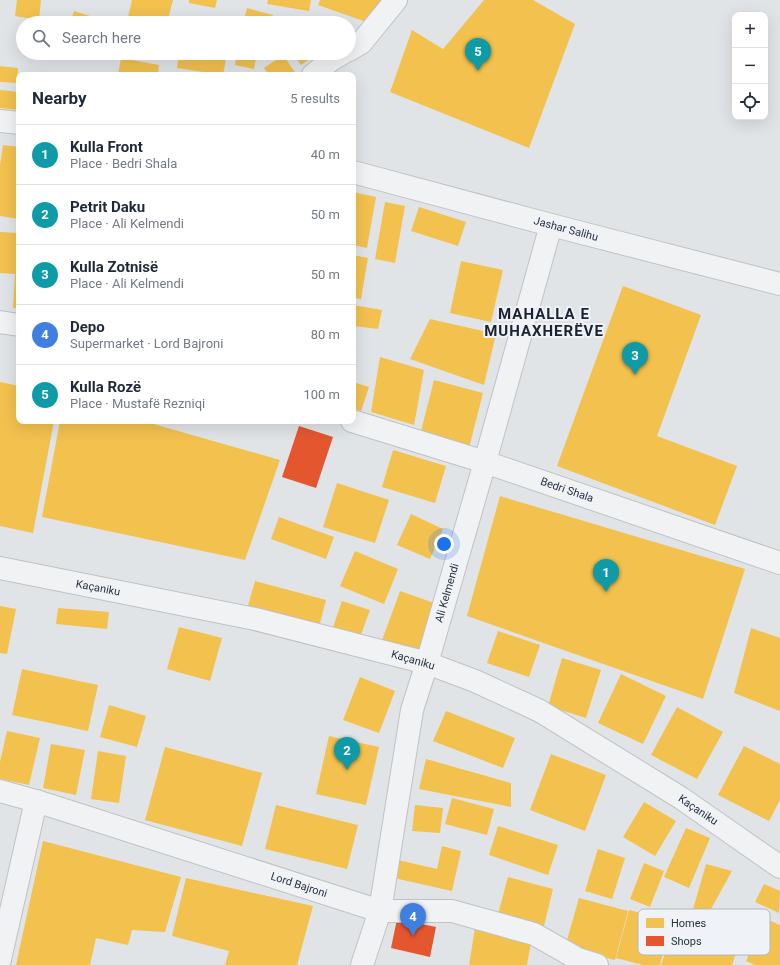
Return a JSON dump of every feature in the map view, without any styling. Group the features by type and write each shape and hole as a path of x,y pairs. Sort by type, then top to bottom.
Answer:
{"street":[{"path":"356,46 362,43 396,0"},
{"path":"317,72 331,60"},
{"path":"0,121 16,123"},
{"name":"Jashar Salihu","path":"356,173 780,284"},
{"name":"Ali Kelmendi","path":"362,965 380,911 412,710 485,462 551,225"},
{"path":"0,322 16,325"},
{"name":"Bedri Shala","path":"356,422 485,462 780,562"},
{"name":"Kaçaniku","path":"0,568 255,619 427,663 475,680 540,711 680,798 780,867"},
{"name":"Lord Bajroni","path":"0,791 36,801 380,911 452,911 534,934 578,959 597,965"},
{"path":"0,959 36,801"}],"building: Homes":[{"path":"17,0 41,0 39,16 15,16"},
{"path":"132,0 173,0 169,16 128,16"},
{"path":"189,0 217,0 215,8 189,3"},
{"path":"268,0 311,0 309,11 267,4"},
{"path":"320,0 381,0 372,24 356,18 356,16 349,16 318,5"},
{"path":"484,0 533,0 575,24 529,148 390,92 412,30 443,49"},
{"path":"247,8 273,15 273,16 245,16"},
{"path":"74,11 90,16 72,16"},
{"path":"121,60 132,60 159,65 158,72 119,72"},
{"path":"178,60 226,60 224,72 203,72 177,68"},
{"path":"236,60 256,60 254,69 235,65"},
{"path":"276,60 286,60 295,72 267,72 264,68"},
{"path":"297,60 308,60 301,65"},
{"path":"0,66 18,68 18,72 16,72 16,83 0,82"},
{"path":"0,90 16,92 16,110 0,108"},
{"path":"3,145 16,147 16,219 0,216 0,165"},
{"path":"356,193 376,197 367,248 356,246"},
{"path":"385,202 405,206 395,263 375,259"},
{"path":"419,207 466,222 458,246 411,231"},
{"path":"0,232 16,233 16,308 13,308 15,274 0,273"},
{"path":"356,256 368,258 361,299 356,298"},
{"path":"461,261 503,270 491,322 450,313"},
{"path":"623,286 701,315 657,436 737,466 715,525 557,466"},
{"path":"356,306 382,310 378,329 356,326"},
{"path":"430,319 496,334 484,385 410,359"},
{"path":"380,357 424,370 414,425 371,412"},
{"path":"434,380 483,393 469,448 420,435"},
{"path":"0,382 16,385 16,424 53,424 33,533 0,526"},
{"path":"356,383 369,387 361,411 356,409"},
{"path":"59,424 154,424 280,460 245,560 42,517"},
{"path":"393,450 446,466 435,503 382,487"},
{"path":"337,483 389,500 375,543 323,527"},
{"path":"500,496 745,569 703,699 467,616"},
{"path":"411,514 443,529 430,559 397,545"},
{"path":"279,517 334,537 326,559 271,539"},
{"path":"355,551 398,569 384,604 340,586"},
{"path":"255,581 326,600 319,627 247,609"},
{"path":"400,591 437,604 419,657 381,643"},
{"path":"342,601 370,610 359,640 332,630"},
{"path":"0,606 16,609 7,654 0,653"},
{"path":"58,608 109,612 107,629 56,624"},
{"path":"179,627 222,638 210,681 167,669"},
{"path":"751,628 780,638 780,711 734,693"},
{"path":"498,631 540,645 529,677 487,663"},
{"path":"562,658 601,670 586,718 548,706"},
{"path":"22,669 98,685 88,731 12,715"},
{"path":"621,674 666,696 643,744 598,723"},
{"path":"360,677 395,691 379,733 343,720"},
{"path":"109,705 146,716 137,747 100,737"},
{"path":"677,707 723,732 697,779 651,755"},
{"path":"446,711 515,738 503,768 433,741"},
{"path":"7,731 40,738 29,785 0,779 0,762"},
{"path":"329,736 379,747 366,805 316,794"},
{"path":"51,744 85,750 76,795 43,788"},
{"path":"744,746 780,764 780,800 769,821 718,795"},
{"path":"165,747 262,773 242,846 145,820"},
{"path":"98,751 126,756 119,803 91,799"},
{"path":"551,754 606,775 585,831 530,810"},
{"path":"426,759 511,783 511,807 419,789"},
{"path":"452,798 494,809 487,835 445,824"},
{"path":"644,802 676,821 655,856 623,837"},
{"path":"276,805 358,825 347,869 265,849"},
{"path":"415,805 443,808 440,833 412,831"},
{"path":"498,826 558,845 548,875 489,855"},
{"path":"686,828 710,838 689,888 664,877"},
{"path":"43,841 181,877 165,932 132,930 128,945 96,938 90,965 16,965"},
{"path":"442,846 461,851 452,891 394,878 398,860 437,869"},
{"path":"598,849 625,858 612,899 585,891"},
{"path":"644,863 664,871 650,907 630,899"},
{"path":"706,864 732,871 711,909 693,909"},
{"path":"508,877 553,889 544,926 498,914"},
{"path":"186,878 313,906 297,965 225,965 229,951 172,936"},
{"path":"764,884 780,891 779,913 755,902"},
{"path":"579,898 628,911 615,960 565,947"},
{"path":"629,910 638,912 638,955 663,955 660,965 643,965 616,958"},
{"path":"770,921 780,925 780,965 755,965 746,961 749,955 770,955"},
{"path":"475,928 532,937 527,965 469,965"},
{"path":"665,955 735,955 732,965 661,965"}],"building: Shops":[{"path":"299,426 333,437 316,488 282,477"},
{"path":"397,919 436,927 430,957 391,948"}],"place":[{"name":"Kulla Rozë","path":"478,71"},
{"name":"Kulla Zotnisë","path":"635,375"},
{"name":"Kulla Front","path":"606,592"},
{"name":"Petrit Daku","path":"347,770"},
{"name":"Depo","path":"413,936"}],"district":[{"name":"MAHALLA E MUHAXHERËVE","path":"544,322"}]}
